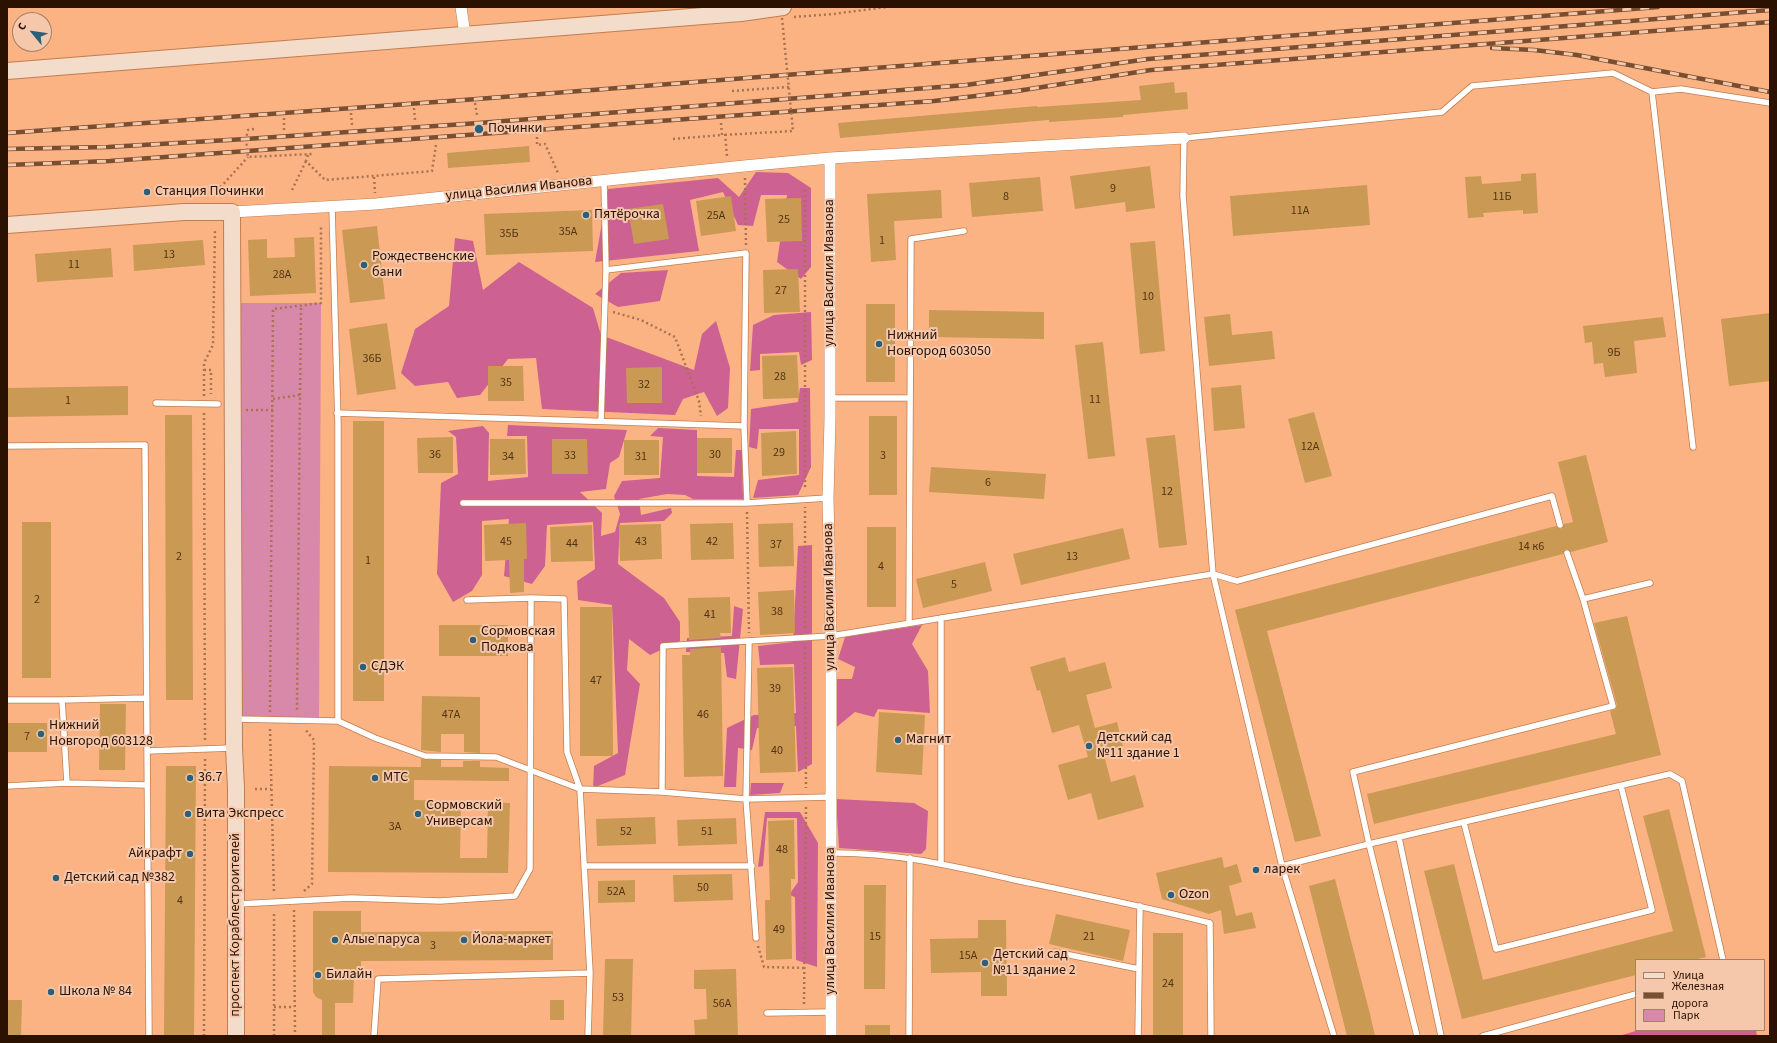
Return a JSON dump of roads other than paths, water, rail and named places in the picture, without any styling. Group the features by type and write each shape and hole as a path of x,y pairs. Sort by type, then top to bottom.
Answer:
{"street":[{"path":"461,7 465,35"},
{"path":"7,71 465,35 741,10 782,12"},
{"name":"улица Василия Иванова","path":"232,212 376,204 830,158 1184,138"},
{"name":"улица Василия Иванова","path":"830,158 830,398 828,498 831,636 831,1036"},
{"path":"7,225 184,212 232,212"},
{"name":"проспект Кораблестроителей","path":"232,212 236,1036"}],"lane":[{"path":"1334,1036 1282,866 1213,574 1183,196 1184,138 1442,112 1472,86 1613,73 1652,92 1681,89 1770,103"},
{"path":"1652,92 1693,447"},
{"path":"601,421 606,270 604,180"},
{"path":"327,207 337,413 338,721"},
{"path":"909,623 911,239 964,231"},
{"path":"606,270 746,253 744,426 747,503"},
{"path":"830,398 910,398"},
{"path":"156,404 218,404"},
{"path":"337,413 744,426"},
{"path":"7,446 145,445 145,698 147,751 149,1036"},
{"path":"662,792 663,646 831,636 1213,574 1237,581 1552,496 1560,525"},
{"path":"462,503 747,503 828,498"},
{"path":"1417,1036 1369,844 1353,772 1613,706 1583,599 1567,553"},
{"path":"1583,599 1650,583"},
{"path":"236,904 351,898 440,901 515,896 530,869 531,598"},
{"path":"467,600 531,598 564,599 567,752 580,789 590,973 588,1036"},
{"path":"941,618 941,864"},
{"path":"749,641 746,799 756,938"},
{"path":"7,700 145,698"},
{"path":"62,700 67,783"},
{"path":"235,718 338,721 375,738 425,756 496,757 580,789 662,792 746,799 806,796 831,797"},
{"path":"147,751 234,748"},
{"path":"1282,866 1369,844 1670,774 1682,781 1723,959"},
{"path":"7,786 67,783 147,785"},
{"path":"1464,822 1496,949 1652,910 1621,786"},
{"path":"1399,838 1441,1036"},
{"path":"831,853 862,853 910,858 1140,906 1210,923 1211,1036"},
{"path":"909,1036 910,858"},
{"path":"584,866 752,866"},
{"path":"1138,1036 1140,906"},
{"path":"1055,952 1139,968"},
{"path":"374,1036 378,979 590,973"},
{"path":"1483,1036 1635,994"},
{"path":"767,1013 831,1012"}],"railway":[{"path":"7,133 477,99 1658,7"},
{"path":"7,149 108,147 246,139 479,123 966,85 1148,59 1770,10"},
{"path":"7,165 110,161 934,101 1017,91 1151,70 1770,22"},
{"path":"1492,48 1534,50 1577,55 1770,92"}],"place":[{"name":"Починки","path":"479,129"},
{"name":"Станция Починки","path":"147,192"},
{"name":"Пятёрочка","path":"586,215"},
{"name":"Рождественские бани","path":"364,265"},
{"name":"Нижний Новгород 603050","path":"879,344"},
{"name":"Сормовская Подкова","path":"473,640"},
{"name":"СДЭК","path":"363,667"},
{"name":"Нижний Новгород 603128","path":"41,734"},
{"name":"Магнит","path":"898,740"},
{"name":"Детский сад №11 здание 1","path":"1089,746"},
{"name":"36.7","path":"190,778"},
{"name":"МТС","path":"375,778"},
{"name":"Вита Экспресс","path":"188,814"},
{"name":"Сормовский Универсам","path":"418,814"},
{"name":"Айкрафт","path":"190,854"},
{"name":"ларек","path":"1256,870"},
{"name":"Детский сад №382","path":"56,878"},
{"name":"Ozon","path":"1171,895"},
{"name":"Алые паруса","path":"335,940"},
{"name":"Йола-маркет","path":"464,940"},
{"name":"Детский сад №11 здание 2","path":"985,963"},
{"name":"Билайн","path":"318,975"},
{"name":"Школа № 84","path":"51,992"}]}
